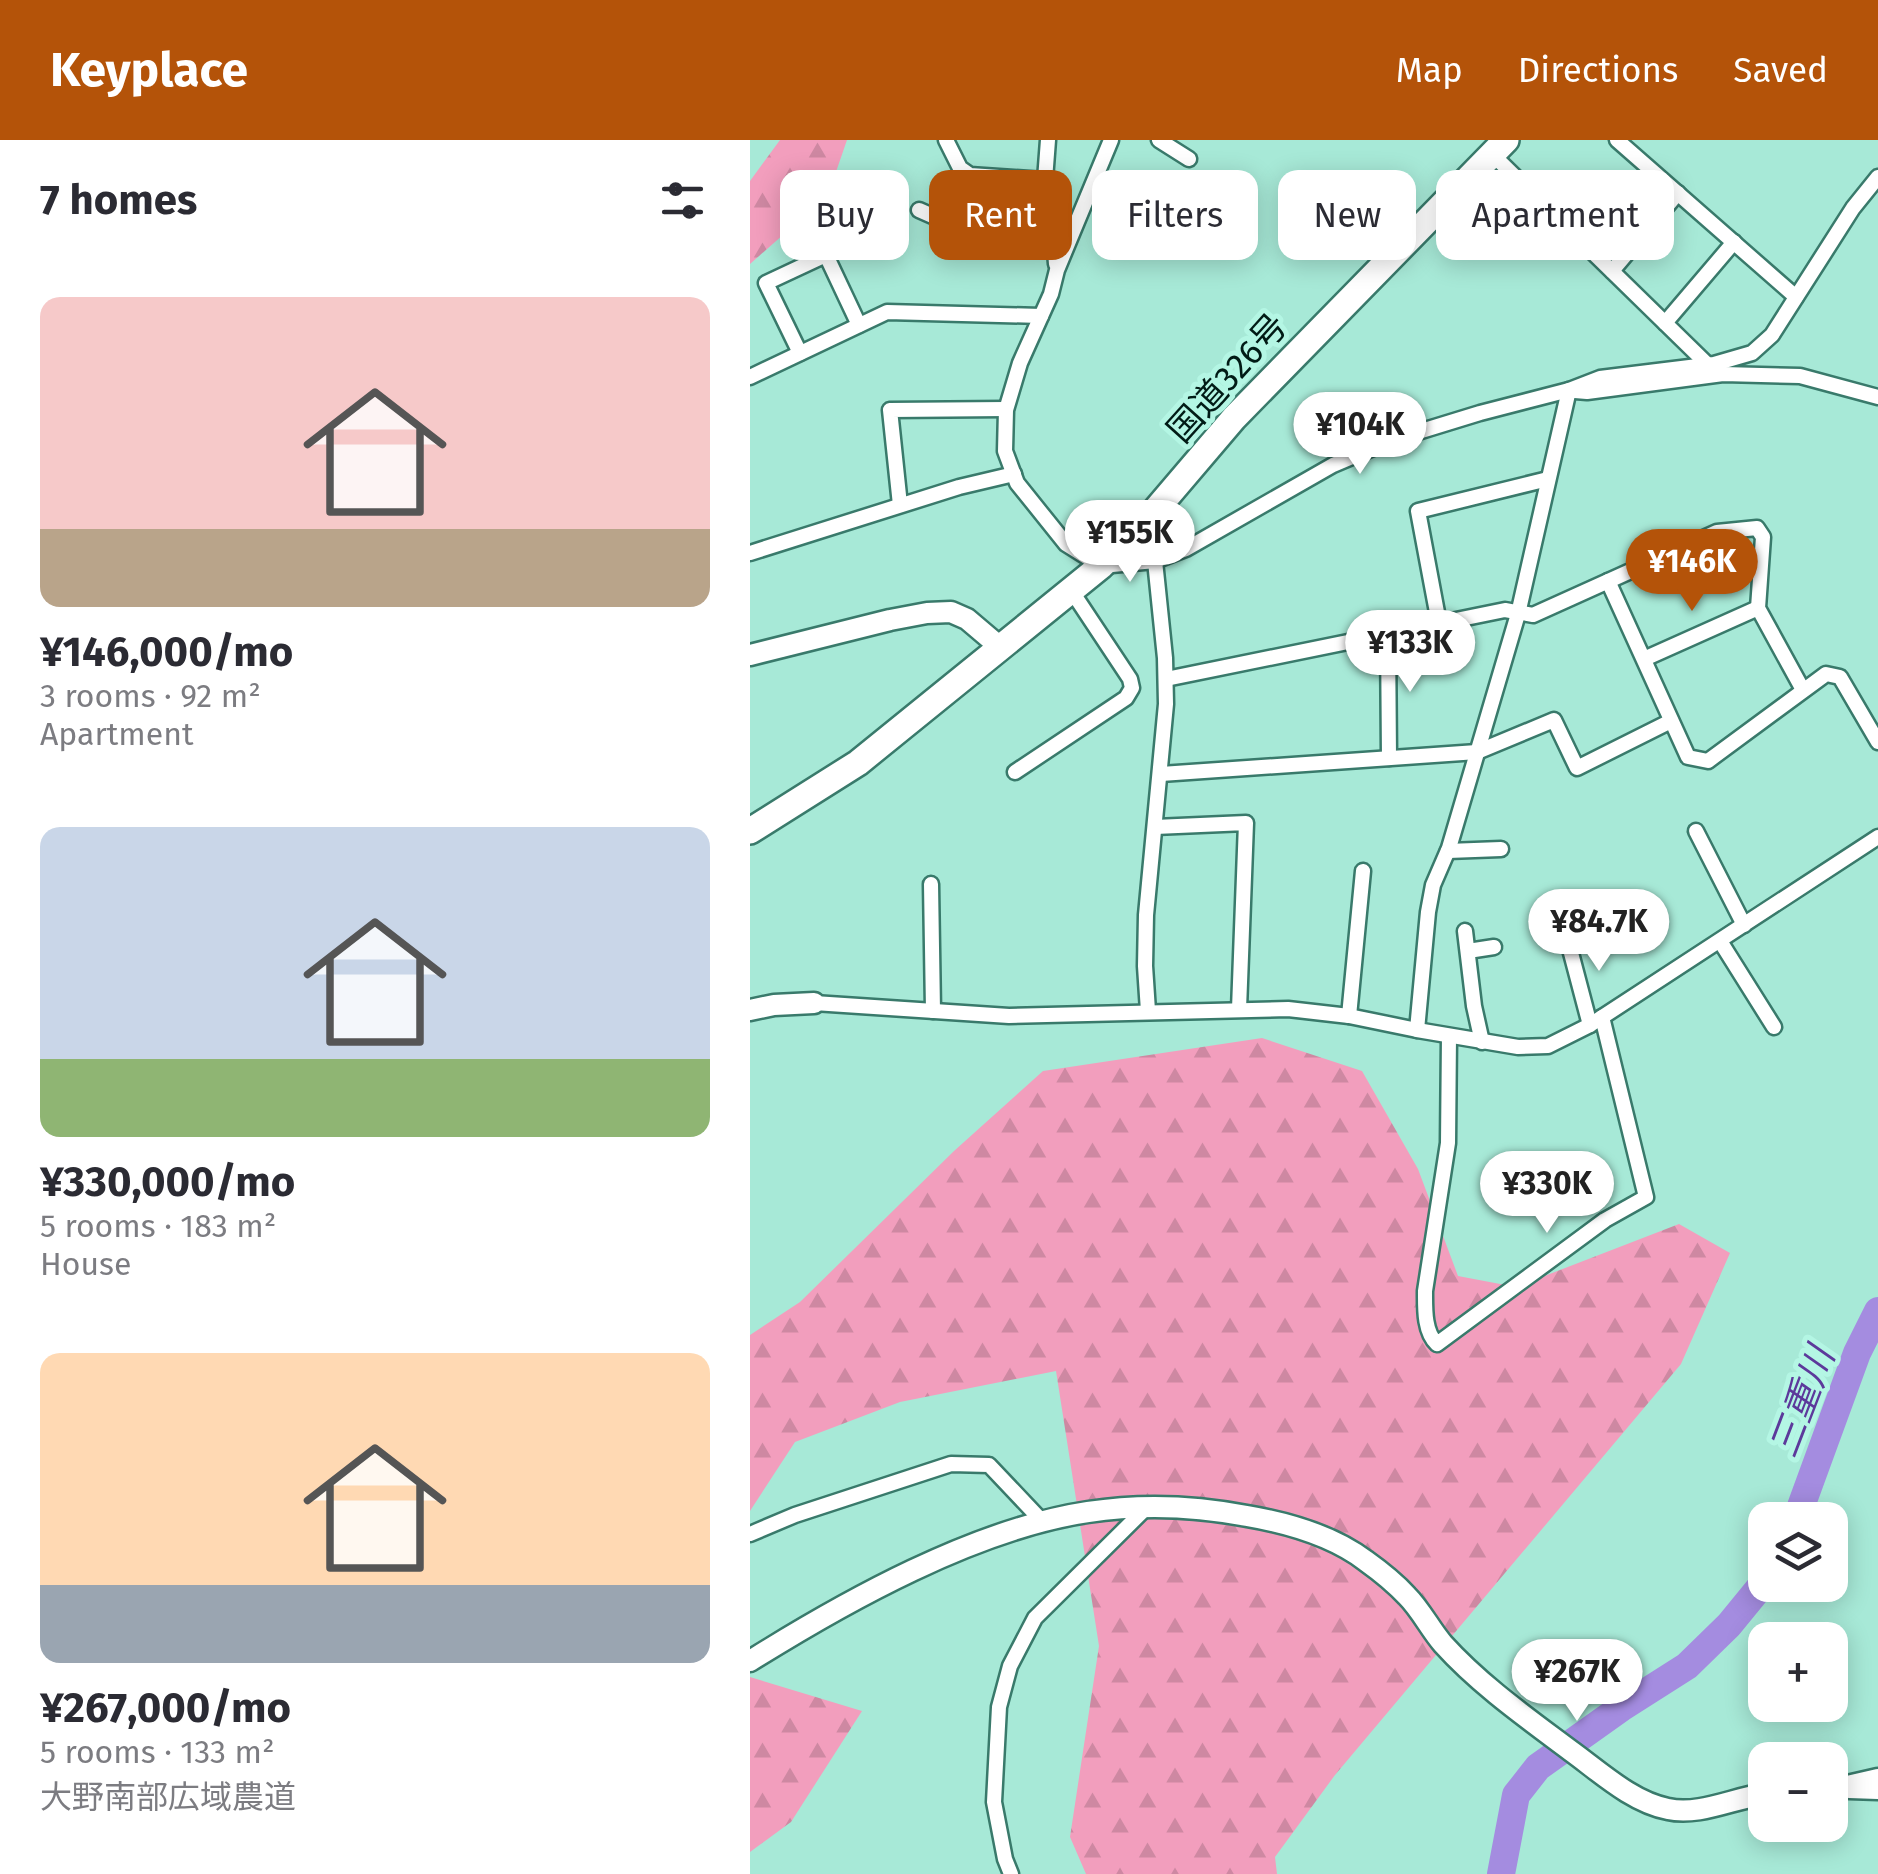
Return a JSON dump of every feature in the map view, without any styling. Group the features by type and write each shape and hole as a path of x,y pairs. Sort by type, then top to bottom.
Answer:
{"highway":[{"name":"国道326号","path":"750,830 858,763 1101,566 1142,526 1256,395 1499,147"}],"street":[{"path":"946,140 963,170"},
{"path":"1046,170 1048,140"},
{"path":"1111,140 1020,363 1006,410 1004,451 1017,484 1066,544 1101,566 1154,561 1210,537 1333,465 1392,440 1600,378 1728,361 1752,353 1772,336 1853,208 1878,178"},
{"path":"1159,140 1189,159"},
{"path":"1617,140 1796,297"},
{"path":"1499,147 1612,270 1708,364"},
{"path":"1612,270 1678,193"},
{"path":"919,210 929,214"},
{"path":"1665,322 1734,242"},
{"path":"800,353 766,283 826,256 859,325"},
{"path":"1056,260 1057,270"},
{"path":"750,376 887,312 1041,316"},
{"path":"1570,390 1587,392 1723,374 1800,376 1878,396"},
{"path":"1418,1030 1433,885 1448,852 1518,614 1570,390"},
{"path":"900,505 890,410 1006,410"},
{"path":"750,552 1014,474"},
{"path":"1439,623 1418,511 1548,479"},
{"path":"1166,679 1505,610 1533,615 1718,532 1758,528 1764,537 1758,608 1803,690"},
{"path":"1148,1011 1146,915 1166,704 1154,561"},
{"path":"1608,581 1688,757 1708,761 1826,674 1840,677 1878,742"},
{"path":"1015,772 1126,698 1132,688 1130,679 1071,590"},
{"path":"1644,659 1758,608"},
{"path":"750,655 890,620 950,612 967,620 1000,647"},
{"path":"1388,633 1389,758"},
{"path":"1161,774 1477,752 1554,720 1577,768 1671,720"},
{"path":"1155,827 1246,823 1239,1009"},
{"path":"1696,832 1744,926"},
{"path":"750,1010 814,1003 1009,1016 1288,1009 1349,1016 1482,1042 1548,1046 1596,1021 1878,837"},
{"path":"1448,852 1500,850"},
{"path":"1349,1016 1363,871"},
{"path":"930,884 934,1011"},
{"path":"1466,931 1482,1042"},
{"path":"1449,1036 1448,1142 1425,1291 1426,1314 1432,1340 1437,1344 1606,1220 1646,1197 1596,1021 1566,934"},
{"path":"1720,941 1774,1027"},
{"path":"1468,951 1494,947"},
{"path":"750,1534 950,1464 990,1465 1042,1521"},
{"path":"1011,1874 994,1802 999,1707 1010,1666 1035,1618 1146,1508"},
{"path":"750,1662 878,1588 980,1543 1042,1521 1090,1512 1204,1508 1309,1530 1364,1559 1408,1596 1443,1644 1512,1708 1642,1800 1669,1810 1693,1810 1748,1798"},
{"path":"1848,1786 1878,1779"},
{"path":"1848,1791 1878,1792"}],"green space":[{"path":"780,140 847,140 837,170 780,170 780,237 750,264 750,181"},
{"path":"1262,1038 1362,1071 1418,1169 1458,1276 1516,1287 1679,1224 1730,1253 1681,1364 1335,1775 1275,1857 1277,1874 1086,1874 1070,1837 1099,1646 1056,1371 900,1402 795,1442 750,1511 750,1335 800,1302 954,1151 1043,1071"},
{"path":"750,1677 862,1711 791,1822 750,1852"}],"waterway":[{"name":"三重川","path":"1803,1502 1857,1353 1878,1311"},
{"name":"三重川","path":"1501,1874 1516,1795 1538,1767 1687,1666 1748,1602"}]}
